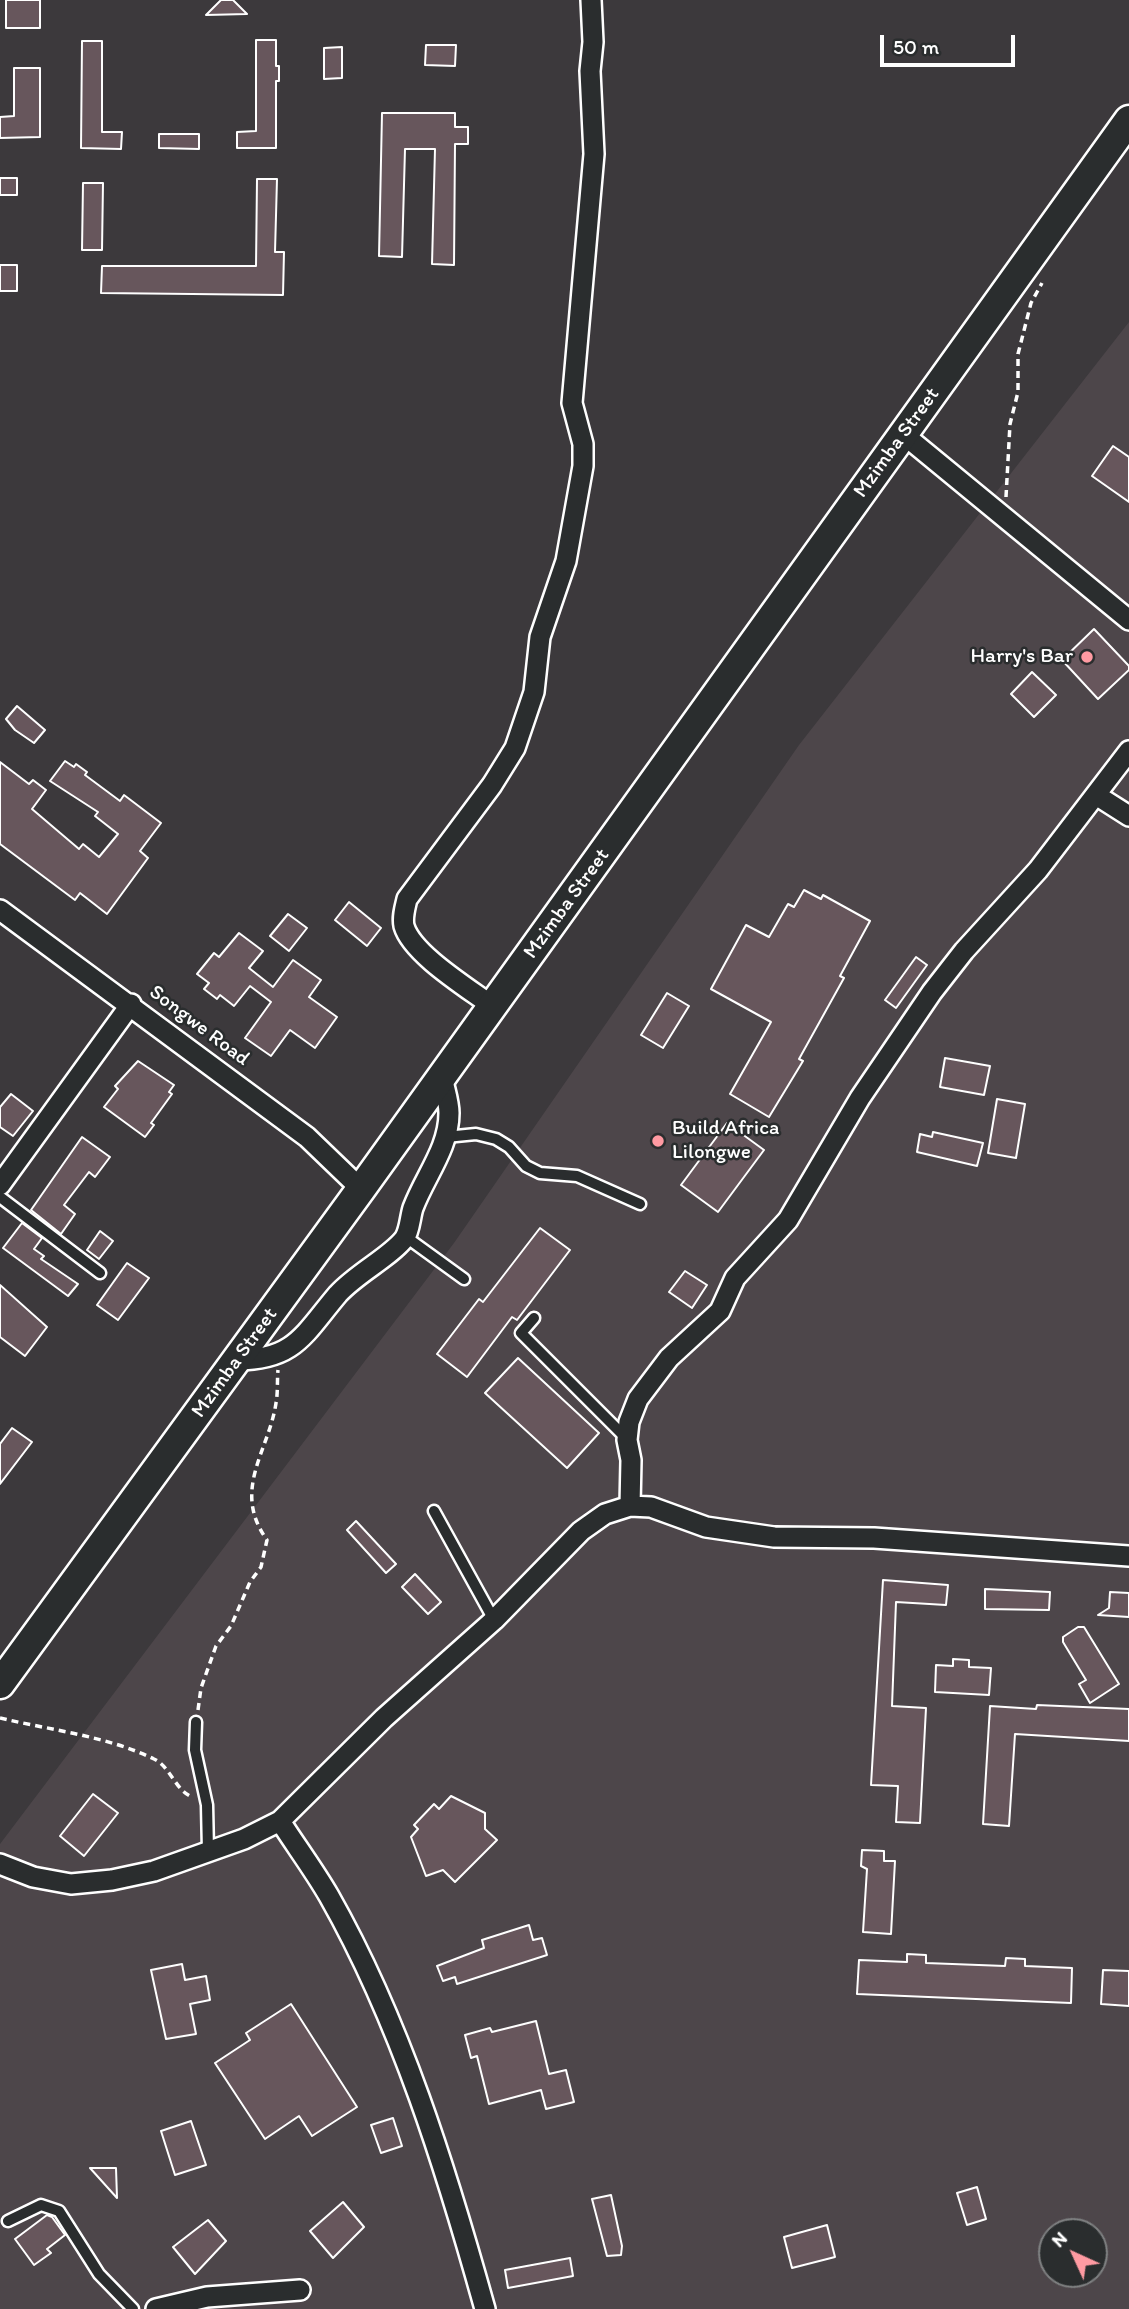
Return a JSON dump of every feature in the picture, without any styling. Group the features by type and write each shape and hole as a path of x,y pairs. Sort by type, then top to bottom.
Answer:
{"main road":[{"name":"Mzimba Street","path":"0,1684 361,1189 1129,120"}],"street":[{"path":"492,1006 419,950 404,925 404,912 407,899 492,785 515,748 534,691 540,637 566,561 583,466 583,444 572,403 594,154 590,72 593,42 592,0"},
{"path":"903,434 1129,620"},
{"path":"630,1506 631,1460 627,1440 629,1422 638,1399 669,1358 720,1311 735,1278 788,1220 852,1109 932,992 964,950 1038,870 1129,751"},
{"path":"1097,795 1129,816"},
{"name":"Songwe Road","path":"0,910 131,1004 307,1137 361,1189"},
{"path":"0,1185 131,1004"},
{"path":"237,1360 262,1360 278,1355 314,1328 339,1294 366,1267 406,1237 413,1209 446,1136 449,1111 442,1076"},
{"path":"0,1864 33,1877 71,1884 112,1880 153,1871 244,1839 280,1821 384,1718 494,1620 581,1531 605,1514 630,1506 651,1507 706,1527 774,1537 874,1538 1129,1556"},
{"path":"280,1821 329,1896 374,1985 431,2132 485,2309"},
{"path":"165,2308 207,2297 300,2290"}],"lane":[{"path":"446,1136 476,1133 496,1139 509,1147 526,1166 540,1173 577,1176 640,1204"},
{"path":"0,1197 100,1273"},
{"path":"406,1237 464,1279"},
{"path":"534,1318 521,1333 627,1440"},
{"path":"435,1511 494,1620"},
{"path":"196,1722 195,1750 207,1805 208,1851"},
{"path":"8,2221 41,2205 59,2211 99,2274 133,2309"}],"path":[{"path":"1009,506 1006,498 1010,424 1018,392 1018,354 1031,303 1046,275"},
{"path":"196,1722 201,1688 216,1646 231,1626 266,1553 267,1540 260,1530 251,1497 262,1446 276,1405 278,1355"},
{"path":"0,1718 131,1749 158,1760 184,1794 207,1805"}],"shaded area":[{"path":"1129,322 1129,2309 0,2309 0,1844 454,1243 799,745"}],"building":[{"path":"6,0 40,0 40,28 6,28"},
{"path":"221,0 233,0 247,14 206,15"},
{"path":"256,40 276,40 279,81 276,81 276,148 237,148 237,132 256,131"},
{"path":"82,41 102,41 102,132 122,132 121,149 81,148"},
{"path":"426,45 456,45 455,66 425,65"},
{"path":"342,47 342,78 324,79 324,48"},
{"path":"14,68 40,68 40,137 0,138 0,117 14,116"},
{"path":"382,113 455,113 455,127 468,127 468,144 455,144 454,265 432,264 435,149 405,149 402,257 379,256"},
{"path":"159,134 199,134 199,149 159,148"},
{"path":"0,178 17,178 17,195 0,195"},
{"path":"257,179 277,179 275,252 284,252 283,295 101,293 102,266 256,266"},
{"path":"83,183 103,183 102,250 82,250"},
{"path":"0,265 17,265 17,291 0,291"},
{"path":"1113,446 1129,457 1129,502 1092,476"},
{"path":"1094,629 1129,666 1129,670 1098,699 1062,660"},
{"path":"1032,672 1056,695 1034,717 1011,694"},
{"path":"17,706 45,730 34,743 15,730 6,719"},
{"path":"65,761 74,767 76,764 87,772 85,775 120,801 124,795 161,823 140,851 148,858 107,914 80,893 75,900 0,844 0,762 29,784 33,780 46,790 32,809 79,849 83,844 99,857 118,834 95,816 98,812 50,781"},
{"path":"804,890 821,899 823,895 870,921 840,976 844,978 799,1059 803,1061 769,1117 730,1094 771,1022 711,989 746,925 769,937 788,904 794,907"},
{"path":"349,902 381,928 367,946 335,920"},
{"path":"288,914 307,928 289,951 270,936"},
{"path":"239,933 263,951 249,968 273,987 293,960 321,980 309,997 337,1017 315,1048 290,1030 271,1056 245,1038 271,1002 250,986 234,1006 220,995 217,999 204,989 209,983 197,974 214,953 219,957"},
{"path":"916,957 927,965 896,1008 885,1000"},
{"path":"667,993 689,1006 663,1048 641,1035"},
{"path":"945,1058 990,1066 984,1095 940,1087"},
{"path":"138,1061 174,1085 169,1092 172,1094 151,1123 154,1125 145,1137 104,1107 118,1089 115,1086"},
{"path":"11,1094 33,1111 13,1136 0,1127 0,1107"},
{"path":"997,1099 1025,1104 1016,1158 988,1153"},
{"path":"727,1123 764,1150 718,1212 681,1185"},
{"path":"933,1132 983,1143 977,1166 917,1152 920,1134 932,1137"},
{"path":"82,1137 110,1157 95,1177 89,1172 64,1205 75,1214 61,1234 31,1210"},
{"path":"22,1223 42,1238 34,1249 44,1256 41,1259 78,1284 68,1296 3,1248"},
{"path":"540,1228 570,1250 517,1320 512,1317 467,1377 437,1354 479,1299 483,1302"},
{"path":"100,1231 113,1241 99,1259 87,1250"},
{"path":"127,1263 149,1278 118,1320 97,1305"},
{"path":"685,1271 707,1285 692,1308 669,1292"},
{"path":"0,1285 47,1327 25,1356 0,1337"},
{"path":"518,1358 599,1433 567,1468 485,1393"},
{"path":"12,1428 32,1442 0,1484 0,1444"},
{"path":"356,1521 396,1564 386,1573 347,1530"},
{"path":"415,1574 441,1602 428,1614 402,1587"},
{"path":"883,1580 948,1585 946,1605 896,1602 892,1706 926,1708 920,1823 896,1822 898,1786 871,1785"},
{"path":"985,1589 1050,1592 1049,1610 985,1609"},
{"path":"1110,1592 1129,1593 1129,1617 1098,1615 1109,1608"},
{"path":"1078,1627 1084,1627 1119,1684 1090,1703 1079,1684 1086,1680 1063,1642 1063,1637"},
{"path":"953,1659 969,1660 969,1667 991,1668 989,1695 935,1692 936,1665 953,1666"},
{"path":"1037,1705 1129,1709 1129,1741 1015,1734 1009,1826 983,1824 990,1706 1036,1709"},
{"path":"93,1794 118,1813 84,1856 60,1836"},
{"path":"451,1796 485,1813 485,1829 497,1840 455,1882 443,1870 426,1876 411,1837 418,1829 414,1825 434,1804 439,1809"},
{"path":"862,1850 884,1851 884,1861 895,1861 891,1934 863,1932 867,1869 861,1866"},
{"path":"529,1925 533,1940 542,1938 547,1955 457,1984 455,1977 443,1981 437,1966 484,1948 482,1940"},
{"path":"907,1954 926,1955 926,1963 1005,1966 1006,1958 1025,1959 1025,1966 1072,1968 1071,2003 857,1994 859,1960 907,1962"},
{"path":"182,1964 185,1980 206,1976 210,2000 190,2004 196,2034 166,2039 151,1970"},
{"path":"1103,1970 1129,1971 1129,2006 1101,2004"},
{"path":"291,2004 357,2107 312,2136 299,2116 265,2139 215,2063 250,2040 246,2033"},
{"path":"536,2021 549,2074 566,2070 574,2102 546,2109 541,2090 489,2104 477,2056 471,2058 465,2035 490,2028 492,2032"},
{"path":"393,2118 402,2146 381,2153 371,2125"},
{"path":"191,2121 206,2165 175,2175 161,2131"},
{"path":"90,2168 116,2168 117,2198"},
{"path":"977,2187 986,2219 967,2225 957,2193"},
{"path":"611,2195 622,2246 621,2255 607,2256 592,2199"},
{"path":"343,2202 364,2227 333,2258 310,2231"},
{"path":"47,2215 52,2217 65,2235 47,2249 51,2253 34,2265 15,2239"},
{"path":"208,2220 226,2241 195,2274 173,2247"},
{"path":"827,2225 835,2257 792,2268 784,2237"},
{"path":"570,2258 573,2276 508,2288 505,2270"}],"place":[{"name":"Harry's Bar","path":"1087,657"},
{"name":"Build Africa Lilongwe","path":"658,1141"}]}
